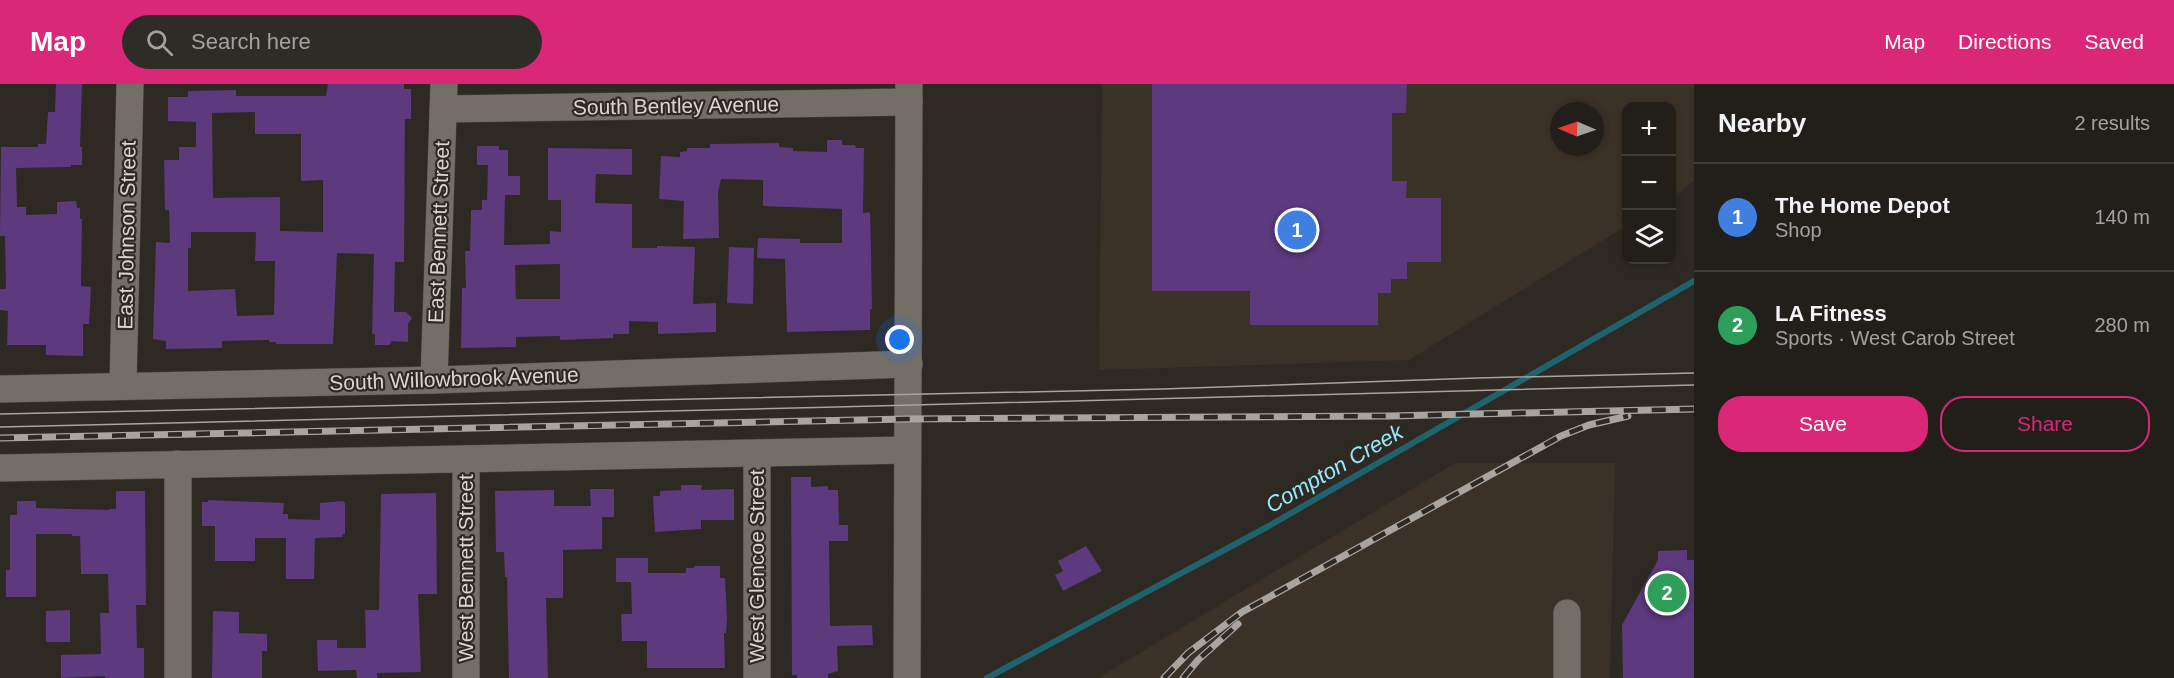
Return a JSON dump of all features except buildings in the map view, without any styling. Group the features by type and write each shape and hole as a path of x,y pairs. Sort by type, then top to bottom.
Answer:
{"street":[{"name":"East Johnson Street","path":"123,386 130,84"},
{"name":"South Bentley Avenue","path":"444,96 909,93"},
{"path":"907,678 909,93"},
{"name":"East Bennett Street","path":"434,380 444,96"},
{"name":"South Willowbrook Avenue","path":"0,389 434,380 909,364"},
{"path":"0,468 907,450"},
{"name":"West Glencoe Street","path":"757,678 758,453"},
{"name":"West Bennett Street","path":"466,459 466,678"},
{"path":"178,465 178,678"},
{"path":"1567,614 1567,678"}],"shaded area":[{"path":"1102,84 1694,84 1694,181 1676,195 1676,102 1622,102 1622,228 1409,360 1099,370"},
{"path":"1455,463 1615,463 1610,678 1098,678"}],"waterway":[{"name":"Compton Creek","path":"987,678 1267,527 1694,281"}],"tram line":[{"path":"0,414 1162,389 1694,373"},
{"path":"0,427 1694,385"}],"railway":[{"path":"0,438 907,419 1390,416 1694,409"},
{"path":"1164,678 1188,653 1242,612 1561,436 1589,425 1628,416"},
{"path":"1183,678 1198,660 1238,624"}],"place":[{"name":"The Home Depot","path":"1297,230"},
{"name":"LA Fitness","path":"1667,593"}]}
